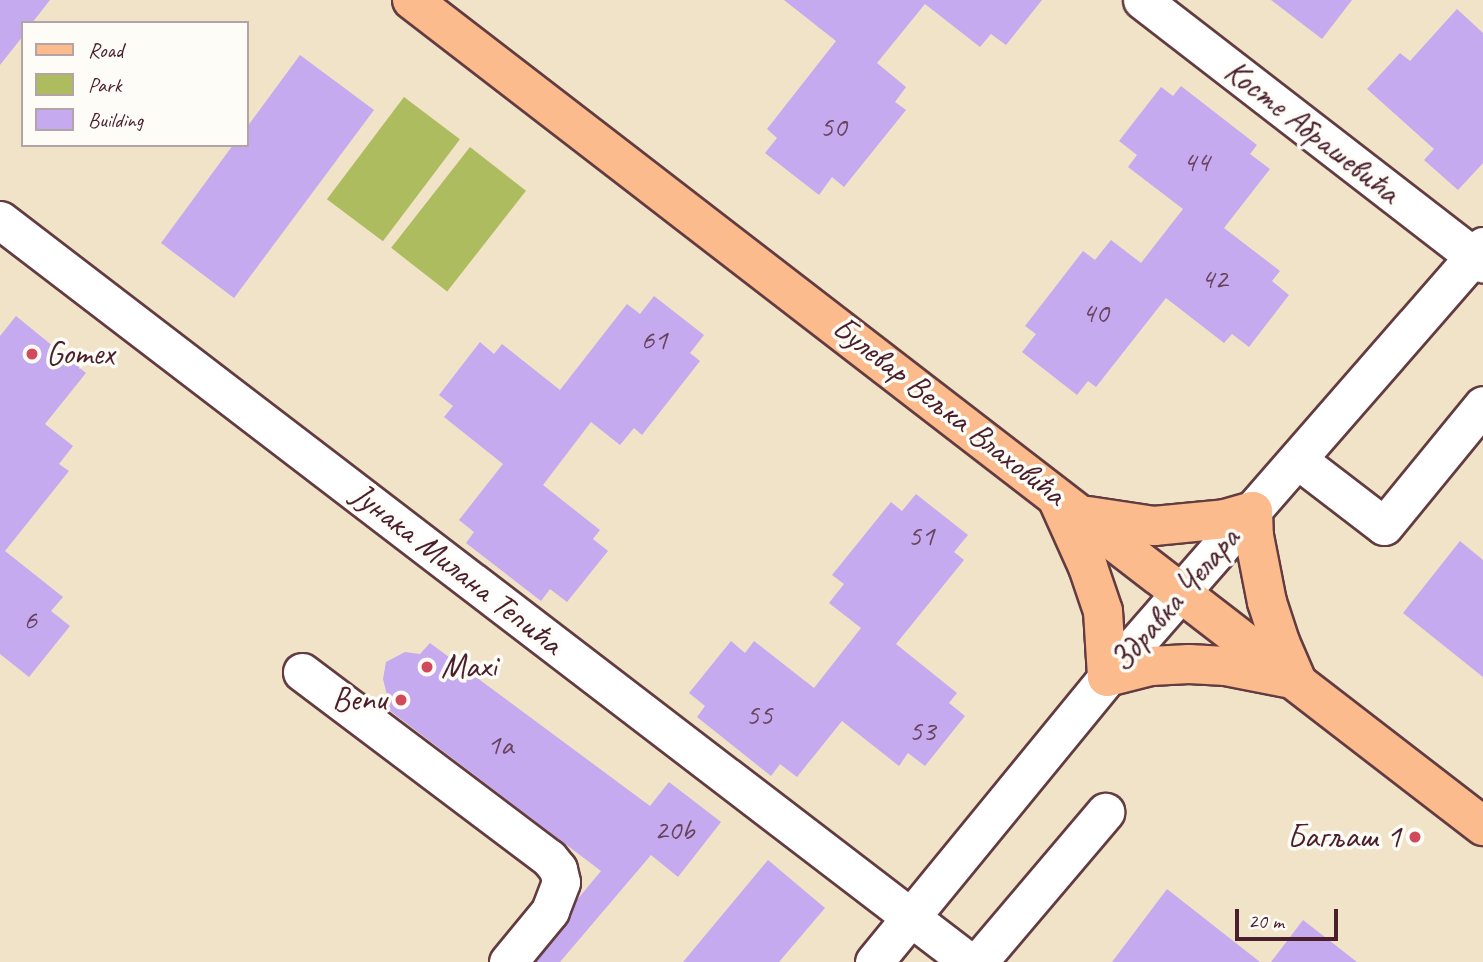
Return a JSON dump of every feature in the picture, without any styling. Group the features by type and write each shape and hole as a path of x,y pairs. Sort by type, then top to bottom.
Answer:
{"main road":[{"name":"Булевар Вељка Влаховића","path":"412,0 1069,504 1483,826"},
{"path":"1069,504 1154,526 1225,519 1253,511 1254,536 1267,602 1279,642 1297,682"},
{"path":"1069,504 1102,611 1107,677 1151,666 1189,664 1251,670 1297,682"}],"street":[{"name":"Косте Абрашевића","path":"1142,0 1480,255"},
{"name":"Јунака Милана Тепића","path":"0,220 969,962"},
{"name":"Здравка Челара","path":"874,962 912,919 1107,677 1480,255"},
{"path":"1298,460 1384,526 1483,405"},
{"path":"302,672 550,858 558,869 561,882 550,911 508,962"},
{"path":"978,962 1105,812"}],"green space":[{"path":"404,97 460,139 383,241 327,199"},
{"path":"470,147 526,191 447,292 391,248"}],"building":[{"path":"0,0 50,0 34,21 21,21 21,39 0,65"},
{"path":"784,0 1042,0 1006,45 991,34 980,47 925,4 877,63 906,87 895,102 906,110 844,187 832,177 819,195 765,153 777,138 767,129 836,41"},
{"path":"1271,0 1352,0 1322,39"},
{"path":"1457,9 1483,33 1483,163 1458,190 1424,160 1434,149 1367,89 1400,53 1410,61"},
{"path":"300,55 374,110 234,298 161,243 232,147 248,147 248,126"},
{"path":"1181,86 1257,145 1250,154 1270,169 1224,228 1280,271 1272,281 1289,295 1249,347 1232,334 1224,343 1166,298 1096,387 1088,381 1077,395 1022,352 1036,334 1025,326 1083,251 1095,260 1111,240 1141,263 1183,209 1128,167 1137,155 1119,141 1161,87 1173,96"},
{"path":"654,296 704,335 690,353 700,361 642,435 634,428 620,445 591,422 543,485 600,530 593,539 608,551 567,602 550,589 541,601 466,543 474,532 459,520 503,464 444,417 453,406 439,395 480,342 494,354 502,344 560,390 627,304 640,314"},
{"path":"16,316 86,373 45,424 73,446 59,464 69,471 5,551 63,597 51,611 70,626 29,677 0,654 0,336"},
{"path":"916,494 968,535 954,552 964,560 896,644 957,693 949,703 965,716 925,766 908,753 899,766 842,721 797,777 780,764 771,776 697,717 705,706 689,693 731,641 745,653 754,641 814,688 861,628 829,603 844,584 832,575 891,502 902,511"},
{"path":"1460,541 1483,560 1483,677 1403,613"},
{"path":"430,643 650,806 669,782 721,822 678,877 651,855 560,962 535,962 566,924 576,901 601,871 381,704 387,695 383,679 386,662 405,652 420,654"},
{"path":"768,860 825,908 779,962 683,962"},
{"path":"1167,889 1260,962 1112,962"},
{"path":"1303,920 1357,962 1271,962"}],"place":[{"name":"Gomex","path":"32,354"},
{"name":"Maxi","path":"427,667"},
{"name":"Benu","path":"401,700"},
{"name":"Багљаш 1","path":"1415,837"}]}
